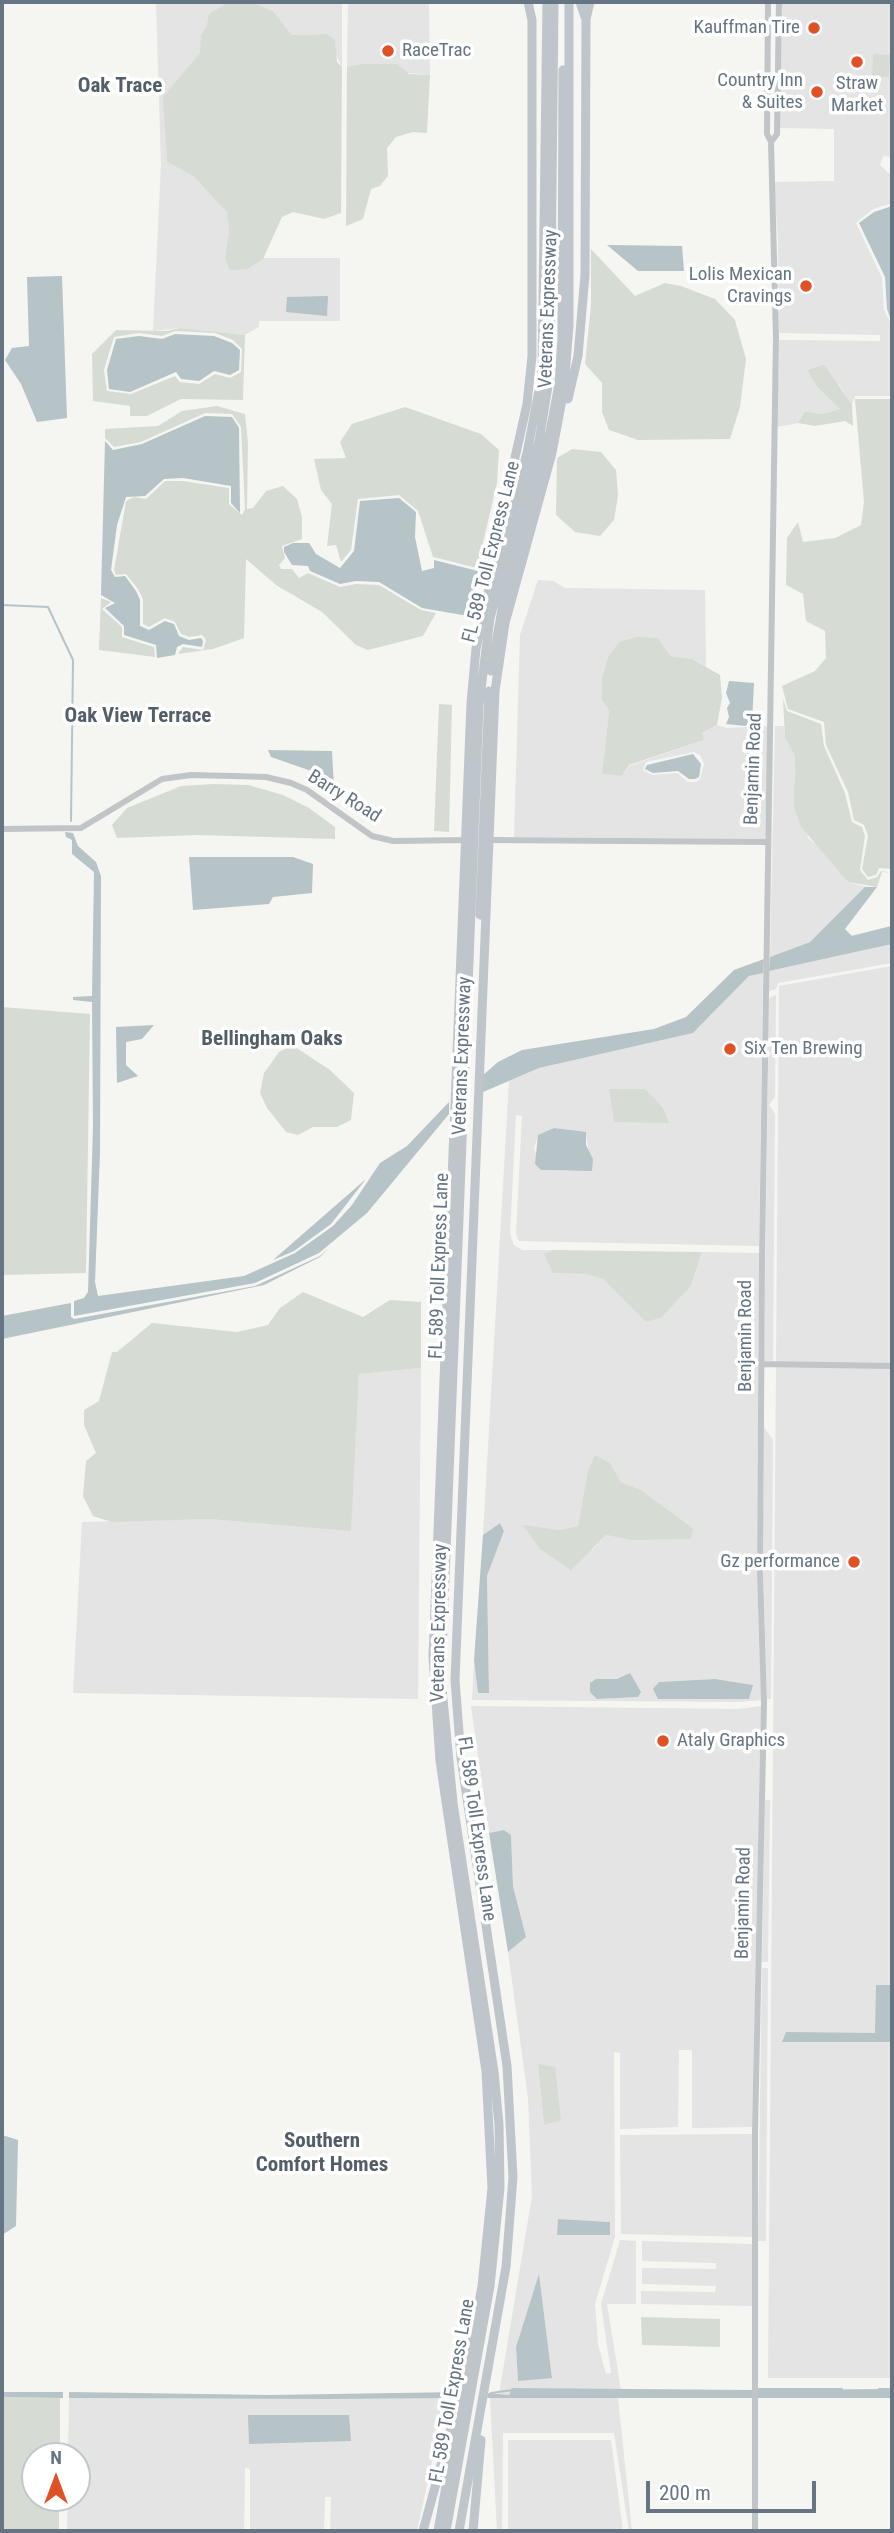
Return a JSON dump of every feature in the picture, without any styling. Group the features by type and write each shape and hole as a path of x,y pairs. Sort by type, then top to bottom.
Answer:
{"highway":[{"path":"489,585 498,530 527,404 532,356 532,20 528,2"},
{"path":"532,20 538,2"},
{"path":"580,2 586,19"},
{"path":"561,414 575,373 585,275 586,19 590,2"},
{"name":"Veterans Expressway","path":"461,2412 463,2393 469,2378 486,2260 492,2152 485,2061 440,1727 434,1605 459,1124 479,818 501,641 561,414 569,342 558,7"},
{"name":"Veterans Expressway","path":"459,2531 509,2245 512,2128 507,2066 458,1727 455,1680 482,1008 477,864 479,818 472,685 489,585 527,453 542,375 558,7"},
{"name":"FL 589 Toll Express Lane","path":"479,818 495,636 550,432 561,362 558,7"},
{"name":"FL 589 Toll Express Lane","path":"446,2531 461,2412 469,2378"},
{"path":"472,2531 482,2410"},
{"path":"423,2531 461,2412"},
{"path":"438,2531 461,2412"}],"street":[{"name":"Benjamin Road","path":"755,2531 755,2130 764,1703 760,1573 761,1364 776,337 771,142 767,134 768,2"},
{"name":"Benjamin Road","path":"771,142 777,134 779,2"},
{"name":"Barry Road","path":"2,829 82,828 162,779 191,775 266,777 291,783 307,790 363,831 393,841 768,842"},
{"path":"761,1364 892,1366"}],"shaded area":[{"path":"156,2 236,2 227,3 207,25 201,35 201,53 164,97 167,162 193,176 228,212 229,231 225,258 340,258 340,321 259,321 259,327 245,335 180,328 153,331 161,164"},
{"path":"251,2 342,2 342,67 326,34 292,35 273,11"},
{"path":"251,2 273,11 292,35 326,34 335,40 337,62 342,67 341,213 324,219 293,212 282,217 263,259 247,269 230,270 225,258 229,231 227,212 193,176 167,162 163,97 200,53 201,35 209,14 227,3"},
{"path":"348,2 429,2 430,75 347,67"},
{"path":"782,2 892,2 892,157 883,156 880,165 892,176 892,203 873,209 856,223 882,278 884,310 892,326 892,396 855,396 852,404 838,383 818,388 840,409 822,414 805,411 798,423 777,427 779,340 880,341 880,335 779,333 774,182 834,181 834,129 780,128"},
{"path":"873,54 890,55 889,77 872,77"},
{"path":"397,64 409,74 430,75 427,133 413,132 396,137 387,148 388,176 380,186 371,189 363,219 346,226 347,67"},
{"path":"892,206 892,323 887,309 885,277 859,223 874,212"},
{"path":"607,245 682,246 684,271 638,271"},
{"path":"591,249 635,296 665,283 681,286 715,299 735,320 746,359 740,407 730,439 638,440 609,430 602,412 602,383 585,364 591,305"},
{"path":"62,276 67,418 37,422 21,384 5,360 12,348 29,346 27,277"},
{"path":"328,296 327,316 286,312 287,297"},
{"path":"180,328 245,335 243,400 181,399 147,416 130,416 130,406 93,401 92,354 116,330 167,331","holes":["175,331 215,333 233,340 242,349 241,372 230,378 215,374 199,384 180,382 175,376 131,394 107,391 104,370 114,337 139,333 162,336"]},
{"path":"175,334 214,336 232,343 240,350 239,370 230,375 214,371 199,381 181,379 176,372 130,392 109,389 107,370 116,339 139,336 162,339"},
{"path":"824,365 852,404 853,426 845,421 815,426 798,423 805,411 822,414 840,409 818,388 807,370"},
{"path":"855,399 892,399 892,869 879,868 876,875 868,877 862,869 868,836 864,825 854,820 848,792 826,745 824,722 788,709 782,686 815,671 826,658 825,631 806,621 803,594 786,585 787,538 798,522 803,542 835,538 861,525 864,502"},
{"path":"217,406 245,414 248,443 247,509 253,508 266,491 283,486 297,499 302,517 302,539 282,546 285,558 279,565 281,569 292,569 299,578 308,573 340,587 356,584 379,585 421,610 436,613 423,636 368,650 356,645 322,612 276,585 246,559 244,638 213,649 178,654 183,647 203,650 206,640 202,635 189,637 181,634 175,622 165,618 149,627 143,624 143,599 138,589 126,574 116,575 114,570 126,501 134,497 146,499 165,481 183,481 229,488 229,504 242,515 245,509 241,427 232,414 205,413 141,442 114,447 105,438 105,429 158,426 182,411"},
{"path":"405,407 481,434 499,450 497,483 477,568 433,557 418,511 399,495 358,499 351,550 341,562 336,545 327,546 332,504 321,490 314,459 346,458 340,442 352,424"},
{"path":"205,416 232,417 239,428 240,513 231,503 231,486 183,478 164,479 145,496 126,497 117,525 111,570 115,577 125,576 136,591 140,600 140,626 149,630 165,621 174,624 179,636 189,640 201,638 203,641 202,647 183,644 177,647 175,655 157,658 156,645 124,635 124,626 105,608 115,603 101,595 105,441 113,450 142,444"},
{"path":"572,449 601,452 616,470 618,495 614,520 600,536 575,532 556,515 557,458"},
{"path":"399,498 416,512 415,537 422,571 434,568 434,560 478,571 468,616 422,608 379,582 356,581 340,584 310,571 308,566 292,565 284,552 284,547 293,543 309,543 316,554 340,568 354,551 360,501"},
{"path":"538,580 553,581 565,588 705,590 706,667 692,659 669,656 607,658 602,678 602,700 609,711 602,774 622,776 629,766 704,740 702,733 717,725 727,728 769,726 765,839 514,837 520,635","holes":["694,752 700,755 704,764 700,779 696,782 688,782 677,773 652,775 643,770 646,762"]},
{"path":"101,598 111,602 102,609 122,627 122,637 154,647 155,657 99,650"},
{"path":"637,637 658,638 670,656 692,659 720,675 722,698 717,725 702,733 704,740 629,765 622,776 602,774 609,711 602,700 602,678 607,659 619,642"},
{"path":"729,681 754,683 752,722 746,726 726,724 730,703 726,693"},
{"path":"783,699 787,711 821,724 824,746 845,793 852,822 862,827 865,836 860,870 868,880 877,877 881,871 892,873 882,872 877,887 848,882 801,827 794,807 795,756 785,738"},
{"path":"439,704 452,705 449,832 434,831"},
{"path":"775,726 784,726 785,738 795,756 794,781 808,838 822,850 848,882 867,887 810,942 770,957"},
{"path":"268,750 332,751 334,787 317,773 271,757"},
{"path":"693,754 701,764 699,777 695,779 689,779 678,771 653,773 645,769 647,765"},
{"path":"248,785 283,795 309,808 335,827 335,839 197,835 117,838 112,825 127,808 181,786"},
{"path":"65,832 73,833 78,846 96,862 101,876 100,1152 95,1282 98,1296 244,1276 295,1253 333,1226 352,1205 380,1163 407,1146 449,1102 449,1114 367,1213 319,1253 255,1283 74,1316 74,1301 84,1298 88,1292 93,1127 92,1002 73,1000 73,997 92,996 94,872 72,854 72,840 66,837"},
{"path":"189,857 293,857 313,864 312,893 273,897 269,904 193,910"},
{"path":"865,887 877,887 845,929 854,938 892,929 892,944 769,971 770,957 810,942"},
{"path":"892,944 892,963 778,983 776,989 769,991 769,971"},
{"path":"764,959 763,973 749,976 693,1033 539,1068 483,1092 482,1076 498,1062 522,1050 654,1029 686,1017 734,970"},
{"path":"892,966 892,2378 768,2378 779,986"},
{"path":"763,973 759,1246 519,1241 516,1234 522,1116 516,1115 510,1234 514,1245 522,1250 554,1250 545,1254 553,1273 586,1274 603,1279 646,1322 661,1318 691,1286 702,1252 759,1253 757,1573 761,1700 472,1700 474,1660 478,1693 489,1692 487,1576 504,1531 500,1523 483,1535 509,1081 539,1068 693,1033 749,976","holes":["554,1128 586,1133 589,1155 574,1171 541,1170 534,1148 538,1136","610,1463 621,1482 641,1490 693,1528 630,1540 606,1535 592,1550 525,1526 559,1530 578,1526 583,1499","596,1679 617,1679 638,1697 597,1699","715,1679 753,1685 658,1699 659,1682"]},
{"path":"776,995 775,1097 769,1105 775,1114 773,1361 764,1361 769,998"},
{"path":"2,1007 90,1014 86,1273 2,1275"},
{"path":"154,1025 142,1039 126,1042 126,1065 138,1076 117,1083 116,1027"},
{"path":"292,1045 330,1070 354,1093 351,1120 337,1127 313,1127 298,1135 286,1132 267,1108 260,1093 264,1073 279,1052"},
{"path":"609,1089 645,1089 663,1108 669,1123 614,1122"},
{"path":"554,1128 586,1132 586,1145 593,1159 592,1171 541,1170 535,1164 538,1135"},
{"path":"366,1179 331,1224 294,1251 273,1260"},
{"path":"330,1247 320,1257 264,1285 2,1339 2,1316 71,1303 71,1317 74,1319 255,1286 320,1256"},
{"path":"554,1250 702,1252 691,1286 661,1318 646,1322 603,1279 586,1274 553,1273 544,1254"},
{"path":"303,1292 363,1317 390,1300 421,1302 421,1368 359,1374 351,1531 209,1519 112,1522 93,1516 83,1496 86,1461 96,1453 84,1425 84,1410 99,1401 112,1352 117,1352 152,1323 237,1332 268,1325 280,1308"},
{"path":"421,1368 418,1699 73,1693 82,1522 209,1519 350,1530 359,1374"},
{"path":"764,1427 773,1440 771,1699 767,1699 763,1572"},
{"path":"595,1455 610,1463 621,1482 641,1490 693,1528 691,1539 630,1540 606,1535 571,1570 540,1549 523,1525 559,1530 578,1526 588,1471"},
{"path":"500,1523 504,1531 487,1576 489,1693 478,1693 474,1660 483,1535"},
{"path":"630,1673 641,1692 638,1697 597,1699 590,1692 590,1683 596,1679 617,1679"},
{"path":"715,1679 753,1685 749,1699 658,1699 653,1689 659,1682"},
{"path":"471,1706 739,1709 761,1706 752,2127 692,2128 692,2050 679,2050 678,2127 620,2129 620,2053 614,2052 615,2237 595,2304 598,2344 606,2374 611,2373 601,2304 620,2240 636,2241 636,2304 607,2304 621,2390 513,2388 509,2395 499,2394 532,2196 528,2098 508,1952 526,1937 513,1886 511,1835 504,1830 489,1833","holes":["538,2064 561,2119 544,2125 544,2124","559,2219 609,2222 609,2235 557,2235","539,2276 552,2377 518,2381 516,2347"]},
{"path":"765,1800 770,1800 768,1962 762,1962"},
{"path":"504,1830 511,1835 513,1886 526,1937 508,1952 489,1833"},
{"path":"762,1968 768,1968 766,2241 758,2241"},
{"path":"876,1985 892,1985 892,2042 782,2042 786,2032 875,2033"},
{"path":"538,2064 555,2067 561,2120 544,2125"},
{"path":"752,2134 752,2237 621,2234 620,2135"},
{"path":"2,2135 18,2140 16,2226 2,2235"},
{"path":"558,2219 610,2222 610,2235 557,2235"},
{"path":"642,2241 752,2244 752,2306 641,2304 641,2291 715,2292 716,2286 642,2284 642,2268 716,2269 716,2263 642,2261"},
{"path":"539,2274 552,2378 518,2381 516,2347"},
{"path":"641,2317 720,2319 720,2347 642,2345"},
{"path":"512,2388 752,2390 752,2398 487,2398 488,2393 509,2395"},
{"path":"892,2389 892,2398 758,2398 758,2390"},
{"path":"2,2392 63,2392 63,2398 2,2397"},
{"path":"69,2392 270,2395 460,2392 458,2398 327,2399 69,2398"},
{"path":"2,2397 60,2398 60,2442 21,2442 21,2512 59,2512 59,2531 2,2531"},
{"path":"69,2398 446,2398 417,2531 330,2531 331,2497 325,2497 324,2531 250,2531 250,2469 245,2468 244,2531 67,2531 68,2512 91,2512 91,2442 68,2442"},
{"path":"490,2398 618,2398 632,2531 629,2531 614,2433 503,2433 502,2531 497,2531"},
{"path":"248,2415 349,2415 351,2441 249,2444"},
{"path":"508,2440 611,2440 623,2531 508,2531"}],"waterway":[{"path":"2,605 48,607 73,660 71,821"},
{"path":"848,940 892,929"},
{"path":"757,2389 842,2389"},
{"path":"879,2389 892,2389"},
{"path":"491,2393 513,2390"}],"place":[{"name":"Kauffman Tire","path":"814,28"},
{"name":"RaceTrac","path":"388,51"},
{"name":"Straw Market","path":"857,62"},
{"name":"Country Inn & Suites","path":"817,92"},
{"name":"Lolis Mexican Cravings","path":"806,286"},
{"name":"Six Ten Brewing","path":"730,1049"},
{"name":"Gz performance","path":"854,1562"},
{"name":"Ataly Graphics","path":"663,1741"}],"district":[{"name":"Oak Trace","path":"120,87"},
{"name":"Oak View Terrace","path":"138,717"},
{"name":"Bellingham Oaks","path":"272,1040"},
{"name":"Southern Comfort Homes","path":"322,2154"}]}
